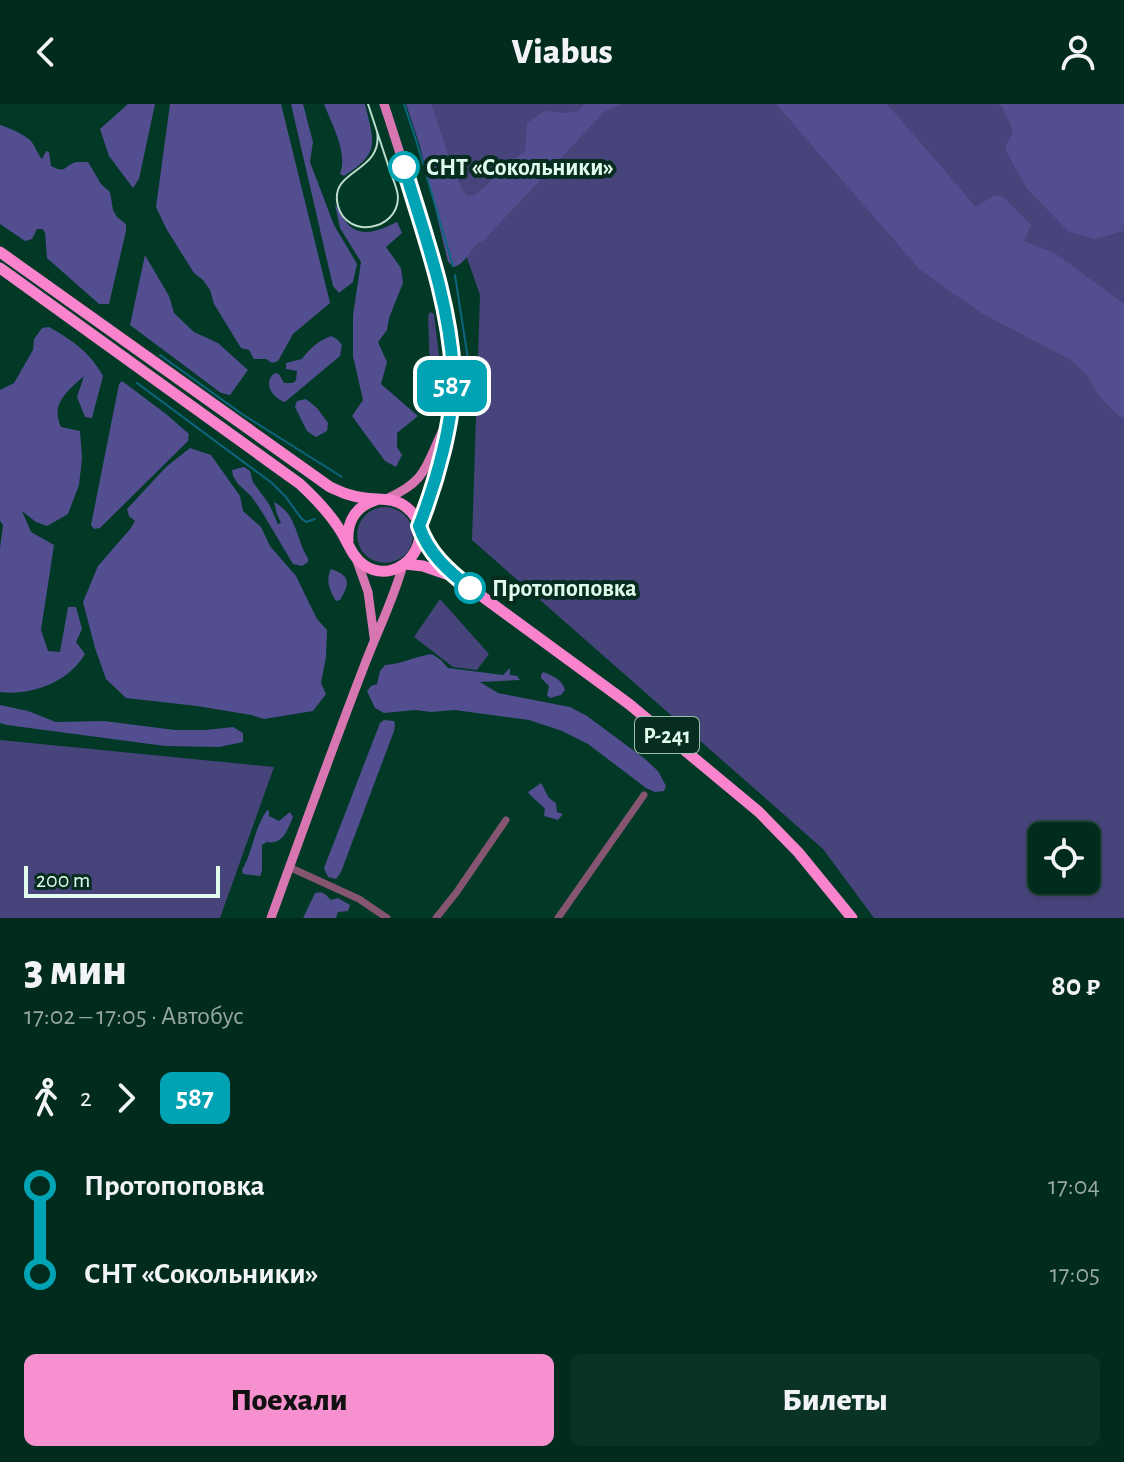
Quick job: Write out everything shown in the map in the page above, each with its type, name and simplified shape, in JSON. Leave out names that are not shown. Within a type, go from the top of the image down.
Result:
[{"type":"highway","name":"Р-241","points":[[0,252],[322,482],[346,494],[406,506],[413,513],[436,556],[457,578],[629,704],[749,803],[798,852],[852,918]]},
{"type":"highway","points":[[0,268],[292,477],[329,514],[353,554]]},
{"type":"highway","points":[[353,554],[348,531],[355,514],[361,507],[381,499]]},
{"type":"highway","points":[[404,565],[417,549],[419,528]]},
{"type":"highway","name":"Р-241","points":[[353,554],[364,566],[374,570],[385,571],[404,565],[423,566],[457,578]]},
{"type":"main road","points":[[384,104],[437,276],[453,373],[449,416],[431,496],[419,528]]},
{"type":"main road","points":[[381,499],[409,487],[422,475],[449,416]]},
{"type":"main road","points":[[353,554],[368,592],[374,637]]},
{"type":"main road","points":[[271,918],[374,637],[404,565]]},
{"type":"street","points":[[558,918],[644,795]]},
{"type":"street","points":[[436,918],[506,820]]},
{"type":"street","points":[[289,867],[359,899],[387,918]]},
{"type":"shaded area","points":[[128,104],[155,104],[139,179],[133,188],[109,156],[100,129]]},
{"type":"shaded area","points":[[170,104],[281,104],[330,303],[293,334],[278,361],[272,363],[266,359],[254,359],[249,350],[241,348],[214,304],[210,290],[194,273],[156,207]]},
{"type":"shaded area","points":[[291,104],[303,104],[313,142],[310,162],[334,225],[357,264],[353,282],[339,293],[333,286]]},
{"type":"shaded area","points":[[324,104],[365,104],[372,146],[364,160],[344,176],[340,174],[341,148]]},
{"type":"shaded area","points":[[406,104],[431,104],[456,177],[467,195],[473,196],[525,151],[527,123],[545,111],[563,113],[579,111],[584,104],[621,104],[604,112],[484,240],[454,267],[448,262],[420,146]]},
{"type":"shaded area","points":[[413,104],[1124,104],[1124,918],[874,918],[823,849],[472,540],[480,295]]},
{"type":"shaded area","points":[[776,104],[887,104],[976,207],[994,195],[1003,197],[1031,225],[1024,241],[1056,254],[1124,304],[1124,419],[1100,397],[1087,375],[1071,360],[983,314],[920,270]]},
{"type":"shaded area","points":[[999,104],[1124,104],[1124,231],[1095,239],[1069,232],[1027,189],[1005,149],[1013,131]]},
{"type":"shaded area","points":[[0,125],[28,138],[42,159],[46,151],[49,152],[51,166],[62,169],[76,162],[88,162],[101,184],[110,192],[113,210],[126,224],[126,231],[109,304],[99,304],[47,258],[45,232],[42,229],[37,229],[32,239],[25,241],[0,224]]},
{"type":"shaded area","points":[[335,204],[346,222],[356,230],[374,231],[397,222],[402,233],[386,247],[401,268],[403,283],[387,330],[378,342],[387,362],[381,384],[418,416],[397,433],[397,447],[402,455],[396,467],[385,461],[352,416],[363,400],[353,356],[353,315],[361,262],[340,228]]},
{"type":"shaded area","points":[[145,255],[169,296],[174,313],[194,332],[218,343],[248,370],[230,395],[221,393],[130,325]]},
{"type":"shaded area","points":[[430,312],[434,314],[442,380],[437,387],[433,384],[430,371]]},
{"type":"shaded area","points":[[49,327],[80,347],[103,376],[92,418],[85,417],[77,397],[84,376],[59,404],[61,427],[80,431],[82,459],[79,485],[68,514],[47,526],[22,511],[31,532],[54,545],[41,630],[48,651],[60,652],[68,607],[76,607],[82,629],[76,642],[85,654],[69,672],[48,685],[24,692],[0,692],[0,548],[3,525],[0,521],[0,390],[14,383],[33,350],[34,339],[42,328]]},
{"type":"shaded area","points":[[331,336],[342,345],[340,356],[285,402],[276,397],[269,385],[271,377],[279,374],[284,383],[293,383],[297,371],[286,369],[286,363],[302,359],[315,345]]},
{"type":"shaded area","points":[[122,381],[189,434],[188,441],[100,528],[94,529],[91,525]]},
{"type":"shaded area","points":[[306,399],[328,423],[327,431],[316,437],[307,431],[295,407],[297,401]]},
{"type":"shaded area","points":[[190,448],[211,455],[240,496],[243,511],[261,527],[270,546],[296,576],[317,619],[327,630],[321,683],[326,694],[313,711],[264,719],[197,706],[126,698],[106,679],[83,602],[98,566],[135,521],[127,509],[166,467]]},
{"type":"shaded area","points":[[244,467],[250,471],[253,482],[269,504],[278,524],[281,523],[274,502],[288,513],[308,558],[302,566],[293,564],[262,512],[233,476],[232,470]]},
{"type":"shaded area","points":[[385,507],[405,515],[413,535],[405,555],[385,563],[365,555],[357,535],[365,515]]},
{"type":"shaded area","points":[[331,569],[342,574],[347,581],[340,600],[336,601],[328,581]]},
{"type":"shaded area","points":[[440,599],[489,654],[477,670],[453,667],[414,637]]},
{"type":"shaded area","points":[[432,654],[448,668],[503,675],[510,668],[510,675],[520,680],[480,682],[498,693],[570,707],[587,716],[658,771],[666,786],[664,791],[655,792],[646,788],[588,744],[529,720],[455,710],[384,713],[375,708],[367,691],[377,684],[385,665]]},
{"type":"shaded area","points":[[543,672],[562,683],[565,690],[561,695],[550,698],[547,695],[549,686],[541,678]]},
{"type":"shaded area","points":[[0,705],[56,722],[104,721],[175,730],[233,727],[243,733],[243,742],[219,747],[165,746],[7,725],[0,723]]},
{"type":"shaded area","points":[[384,720],[394,721],[394,731],[341,872],[336,879],[328,877],[324,868],[380,723]]},
{"type":"shaded area","points":[[0,740],[274,767],[220,918],[0,918]]},
{"type":"shaded area","points":[[541,783],[549,798],[556,803],[557,812],[563,814],[558,820],[544,816],[545,809],[528,792]]},
{"type":"shaded area","points":[[267,810],[269,816],[279,821],[290,812],[293,817],[281,839],[262,845],[260,876],[243,874],[242,870]]},
{"type":"shaded area","points":[[321,892],[331,900],[338,898],[350,905],[348,911],[338,912],[336,918],[303,918],[315,893]]},
{"type":"waterway","points":[[404,104],[453,266]]},
{"type":"waterway","points":[[455,275],[469,366],[468,394]]},
{"type":"waterway","points":[[160,355],[242,414],[342,477]]},
{"type":"waterway","points":[[137,383],[272,483],[306,522],[315,519]]},
{"type":"tram line","points":[[368,104],[396,187],[398,198],[396,209],[389,218],[381,224],[361,227],[343,216],[337,194],[341,184],[372,156],[377,145],[377,131]]},
{"type":"bus line","name":"587","points":[[404,167],[437,276],[453,373],[451,405],[440,461],[419,526],[442,564],[470,588]]},
{"type":"place","name":"СНТ «Сокольники»","points":[[404,167]]},
{"type":"place","name":"Протопоповка","points":[[470,588]]}]
